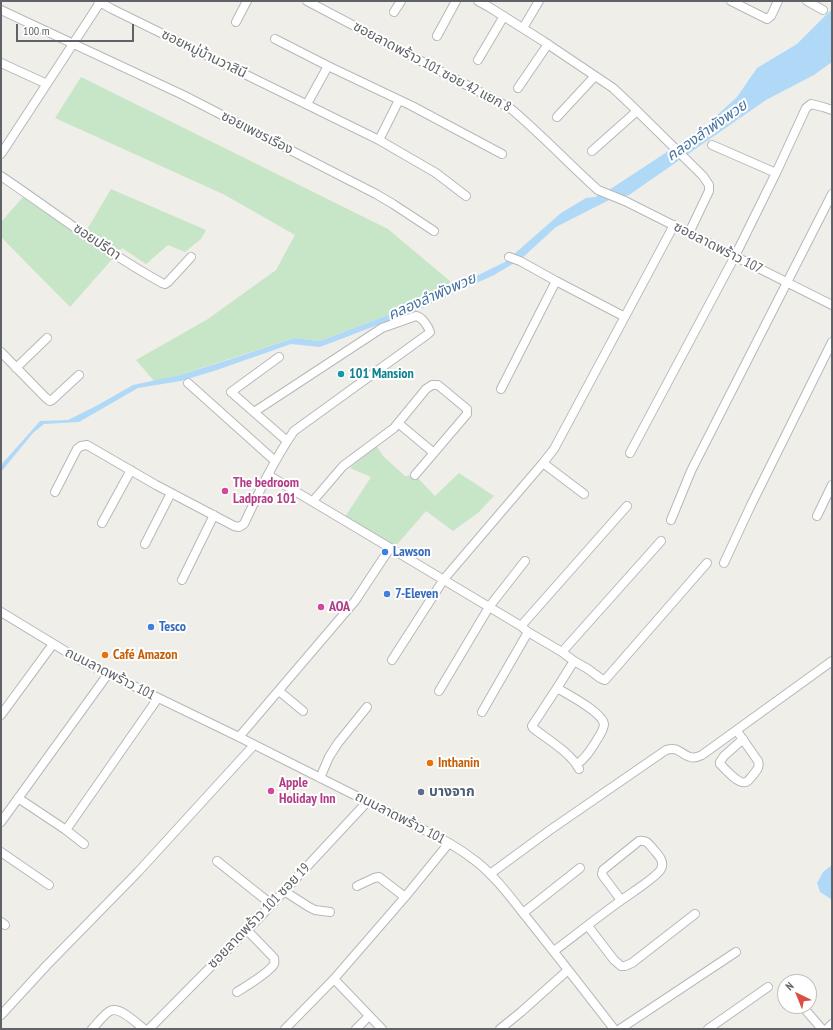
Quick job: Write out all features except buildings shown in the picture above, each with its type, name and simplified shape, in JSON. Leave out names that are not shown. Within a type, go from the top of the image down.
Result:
[{"type":"street","points":[[1,154],[74,44],[100,1]]},
{"type":"street","name":"ซอยหมู่บ้านวาสินี","points":[[100,1],[112,9],[379,140],[436,173],[466,196]]},
{"type":"street","points":[[236,22],[247,1]]},
{"type":"street","name":"ซอยลาดพร้าว 101 ซอย 42 แยก 8","points":[[307,1],[510,108],[532,126],[574,168],[602,192]]},
{"type":"street","points":[[394,12],[401,1]]},
{"type":"street","points":[[437,36],[456,1]]},
{"type":"street","points":[[479,1],[548,44],[613,88],[703,176],[709,185],[709,191],[689,233]]},
{"type":"street","points":[[523,28],[538,1]]},
{"type":"street","points":[[731,1],[767,19],[771,16],[778,1]]},
{"type":"street","points":[[807,1],[823,10]]},
{"type":"street","name":"ซอยเพชรเรือง","points":[[1,10],[184,95],[376,194],[434,231]]},
{"type":"street","points":[[478,60],[504,16]]},
{"type":"street","points":[[275,39],[419,110],[502,154]]},
{"type":"street","points":[[518,88],[548,44]]},
{"type":"street","points":[[1,63],[47,84]]},
{"type":"street","points":[[307,104],[328,66]]},
{"type":"street","points":[[556,117],[594,76]]},
{"type":"street","points":[[379,140],[399,100]]},
{"type":"street","points":[[630,453],[735,256],[806,108],[811,104],[832,110]]},
{"type":"street","points":[[592,151],[640,114]]},
{"type":"street","points":[[712,145],[776,173]]},
{"type":"street","name":"ซอยปรีดา","points":[[1,176],[147,275],[162,283],[165,284],[168,282],[190,257]]},
{"type":"street","name":"ซอยลาดพร้าว 107","points":[[602,192],[625,201],[674,225],[832,305]]},
{"type":"street","points":[[671,520],[691,471],[832,194]]},
{"type":"street","points":[[392,660],[444,579],[543,464],[554,449],[674,225]]},
{"type":"street","points":[[509,257],[520,261],[625,317]]},
{"type":"street","points":[[500,389],[556,281]]},
{"type":"street","points":[[55,492],[77,449],[81,446],[87,445],[171,493],[234,526],[239,527],[244,524],[275,461],[294,431],[430,332],[418,316],[382,328],[254,412]]},
{"type":"street","points":[[16,368],[47,338]]},
{"type":"street","points":[[724,563],[751,505],[832,342]]},
{"type":"street","points":[[1,352],[50,401],[79,375]]},
{"type":"street","points":[[279,357],[231,392],[287,441]]},
{"type":"street","points":[[188,383],[275,461]]},
{"type":"street","points":[[313,501],[343,466],[394,428],[426,389],[432,385],[438,385],[467,409],[467,414],[415,476]]},
{"type":"street","points":[[398,423],[434,453]]},
{"type":"street","points":[[543,464],[584,494]]},
{"type":"street","points":[[102,523],[131,470]]},
{"type":"street","points":[[268,475],[444,579],[605,680],[707,563]]},
{"type":"street","points":[[816,516],[832,486]]},
{"type":"street","points":[[145,544],[171,493]]},
{"type":"street","points":[[521,626],[627,506]]},
{"type":"street","points":[[182,580],[214,516]]},
{"type":"street","points":[[562,652],[662,541]]},
{"type":"street","points":[[239,737],[355,601],[390,548]]},
{"type":"street","points":[[439,691],[489,607],[525,561]]},
{"type":"street","name":"ถนนลาดพร้าว 101","points":[[1,612],[80,660],[239,737],[433,834],[465,853],[498,882],[554,951],[614,1029]]},
{"type":"street","points":[[482,712],[528,632]]},
{"type":"street","points":[[1,715],[53,644]]},
{"type":"street","points":[[557,688],[588,707],[602,719],[604,725],[588,755],[578,767],[573,759],[532,726],[574,661]]},
{"type":"street","points":[[490,874],[550,830],[666,750],[677,749],[690,757],[695,758],[702,756],[832,661]]},
{"type":"street","points":[[1,822],[108,674]]},
{"type":"street","points":[[279,691],[303,712]]},
{"type":"street","points":[[66,830],[158,698]]},
{"type":"street","points":[[320,778],[329,757],[338,742],[367,707]]},
{"type":"street","points":[[737,731],[743,739],[758,761],[759,764],[759,767],[747,782],[743,783],[730,774],[720,764],[724,756],[743,739]]},
{"type":"street","points":[[1,1015],[47,965],[138,872],[254,745]]},
{"type":"street","points":[[18,798],[84,844]]},
{"type":"street","name":"ซอยลาดพร้าว 101 ซอย 19","points":[[149,1029],[247,930],[368,802]]},
{"type":"street","points":[[554,951],[661,870],[662,864],[660,858],[644,840],[639,841],[603,870],[603,876],[621,900]]},
{"type":"street","points":[[285,1029],[334,979],[405,897],[449,843]]},
{"type":"street","points":[[1,852],[49,885]]},
{"type":"street","points":[[217,861],[271,904]]},
{"type":"street","points":[[523,913],[580,868]]},
{"type":"street","points":[[357,886],[374,878],[379,878],[405,897]]},
{"type":"street","points":[[284,890],[315,910],[330,912]]},
{"type":"street","points":[[588,926],[614,960],[621,966],[625,966],[632,963],[695,914]]},
{"type":"street","points":[[237,992],[271,968],[274,963],[274,958],[247,930]]},
{"type":"street","points":[[620,1029],[736,952]]},
{"type":"street","points":[[500,1029],[568,970]]},
{"type":"street","points":[[334,979],[382,1029]]},
{"type":"street","points":[[708,1029],[768,987]]},
{"type":"street","points":[[92,1029],[109,1011],[116,1009],[144,1029]]},
{"type":"street","points":[[809,1014],[822,1029]]},
{"type":"street","points":[[356,1029],[369,1016]]},
{"type":"street","points":[[827,1029],[832,1024]]},
{"type":"green space","points":[[81,77],[388,229],[451,282],[452,288],[425,301],[320,341],[294,338],[180,375],[154,381],[136,360],[208,319],[276,270],[295,235],[225,195],[55,118]]},
{"type":"green space","points":[[111,189],[206,230],[201,239],[185,252],[168,245],[146,264],[122,248],[70,307],[1,237],[1,222],[24,196],[82,238]]},
{"type":"green space","points":[[376,445],[383,456],[405,476],[415,475],[435,496],[459,473],[494,496],[479,512],[453,531],[426,511],[394,548],[345,517],[371,477],[350,468]]},
{"type":"water","name":"คลองลำพังพวย","points":[[832,9],[832,62],[814,75],[766,100],[629,195],[609,200],[556,227],[521,259],[494,275],[422,308],[320,347],[291,344],[181,381],[138,388],[79,422],[44,424],[33,433],[1,472],[1,465],[40,421],[68,420],[133,385],[180,375],[294,338],[320,341],[425,301],[505,262],[561,213],[586,198],[595,197],[612,188],[702,129],[737,97],[757,68],[797,44]]},
{"type":"water","points":[[832,865],[831,899],[820,892],[817,883],[823,872]]},
{"type":"place","name":"101 Mansion","points":[[341,374]]},
{"type":"place","name":"The bedroom Ladprao 101","points":[[225,491]]},
{"type":"place","name":"Lawson","points":[[385,552]]},
{"type":"place","name":"7-Eleven","points":[[387,594]]},
{"type":"place","name":"AOA","points":[[321,607]]},
{"type":"place","name":"Tesco","points":[[151,627]]},
{"type":"place","name":"Café Amazon","points":[[105,655]]},
{"type":"place","name":"Inthanin","points":[[430,763]]},
{"type":"place","name":"Apple Holiday Inn","points":[[271,791]]},
{"type":"place","name":"บางจาก","points":[[421,792]]}]
